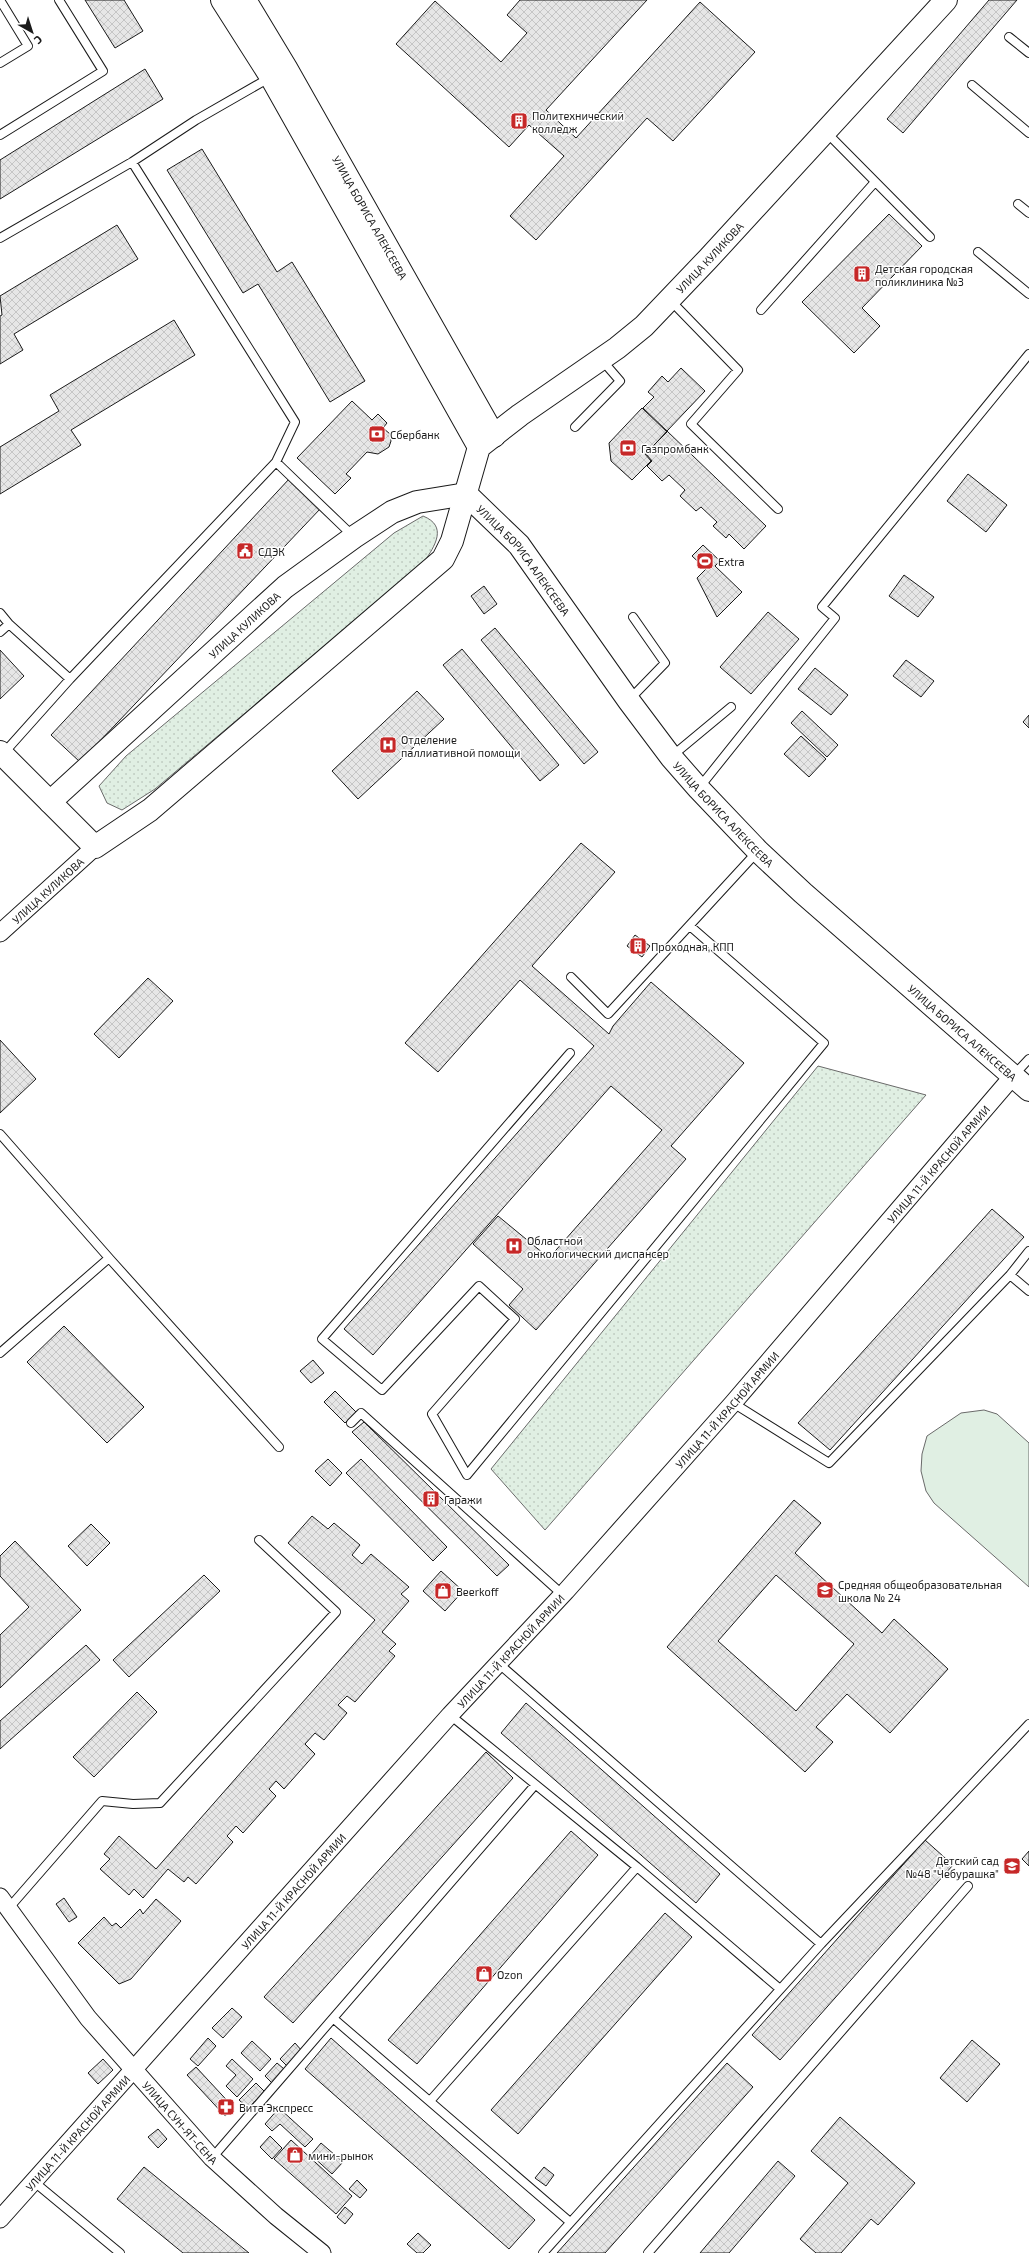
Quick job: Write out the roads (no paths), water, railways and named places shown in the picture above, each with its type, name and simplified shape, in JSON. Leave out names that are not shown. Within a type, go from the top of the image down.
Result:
[{"type":"main road","points":[[222,0],[392,274]]},
{"type":"main road","name":"УЛИЦА БОРИСА АЛЕКСЕЕВА","points":[[245,0],[286,68],[392,274],[487,441]]},
{"type":"main road","name":"УЛИЦА КУЛИКОВА","points":[[487,441],[520,415],[644,326],[946,0]]},
{"type":"main road","points":[[1,753],[95,847],[150,810],[443,559],[452,541],[466,494],[487,441]]},
{"type":"main road","name":"УЛИЦА БОРИСА АЛЕКСЕЕВА","points":[[466,494],[519,545],[629,701],[671,757],[699,789],[758,851],[815,903],[1029,1090]]},
{"type":"main road","name":"УЛИЦА КУЛИКОВА","points":[[50,802],[285,587],[354,537],[392,512],[417,502],[466,494]]},
{"type":"street","name":"УЛИЦА КУЛИКОВА","points":[[0,933],[95,847]]},
{"type":"street","name":"УЛИЦА 11-Й КРАСНОЙ АРМИИ","points":[[0,2219],[133,2068],[498,1663],[563,1594],[733,1403],[1013,1076]]},
{"type":"street","name":"УЛИЦА СУН-ЯТ-СЕНА","points":[[4,1903],[88,2018],[212,2158],[276,2216],[322,2253]]},
{"type":"lane","points":[[0,0],[28,46],[0,63]]},
{"type":"lane","points":[[0,135],[103,71],[60,0]]},
{"type":"lane","points":[[1009,37],[1029,53]]},
{"type":"lane","points":[[0,238],[132,162],[196,120],[271,77]]},
{"type":"lane","points":[[972,85],[1029,133]]},
{"type":"lane","points":[[826,131],[930,237]]},
{"type":"lane","points":[[1,753],[276,462],[295,422],[132,162]]},
{"type":"lane","points":[[761,310],[876,182]]},
{"type":"lane","points":[[1018,204],[1029,213]]},
{"type":"lane","points":[[978,252],[1029,294]]},
{"type":"lane","points":[[669,300],[738,370],[691,424],[778,509]]},
{"type":"lane","points":[[699,789],[835,618],[822,607],[1029,354]]},
{"type":"lane","points":[[575,426],[620,381],[600,359]]},
{"type":"lane","points":[[276,462],[354,537]]},
{"type":"lane","points":[[0,613],[8,624],[70,679]]},
{"type":"lane","points":[[629,701],[665,663],[633,617]]},
{"type":"lane","points":[[0,632],[8,624]]},
{"type":"lane","points":[[671,757],[731,707]]},
{"type":"lane","points":[[571,977],[608,1014],[758,851]]},
{"type":"lane","points":[[570,1053],[322,1340],[382,1390],[479,1286],[515,1319],[432,1414],[467,1475],[824,1043],[690,926]]},
{"type":"lane","points":[[1013,1076],[1029,1059]]},
{"type":"lane","points":[[0,1134],[279,1447]]},
{"type":"lane","points":[[733,1403],[829,1463],[1010,1275],[1029,1250]]},
{"type":"lane","points":[[0,1353],[109,1258]]},
{"type":"lane","points":[[1010,1275],[1029,1291]]},
{"type":"lane","points":[[351,1423],[361,1413],[563,1594]]},
{"type":"lane","points":[[4,1903],[102,1801],[133,1804],[160,1803],[336,1612],[259,1540]]},
{"type":"lane","points":[[498,1663],[821,1944]]},
{"type":"lane","points":[[450,1716],[637,1866],[780,1989]]},
{"type":"lane","points":[[544,2253],[570,2222],[821,1944],[1029,1724]]},
{"type":"lane","points":[[212,2158],[536,1785]]},
{"type":"lane","points":[[430,2101],[637,1866]]},
{"type":"lane","points":[[648,2253],[968,1886]]},
{"type":"lane","points":[[334,2019],[570,2222]]},
{"type":"lane","points":[[34,2181],[120,2253]]},
{"type":"place","name":"Политехнический колледж","points":[[519,121]]},
{"type":"place","name":"Детская городская поликлиника №3","points":[[862,274]]},
{"type":"place","name":"Сбербанк","points":[[377,434]]},
{"type":"place","name":"Газпромбанк","points":[[628,448]]},
{"type":"place","name":"СДЭК","points":[[245,551]]},
{"type":"place","name":"Extra","points":[[705,561]]},
{"type":"place","name":"Отделение паллиативной помощи","points":[[388,745]]},
{"type":"place","name":"Проходная, КПП","points":[[638,946]]},
{"type":"place","name":"Областной онкологический диспансер","points":[[514,1246]]},
{"type":"place","name":"Гаражи","points":[[431,1499]]},
{"type":"place","name":"Средняя общеобразовательная школа № 24","points":[[825,1590]]},
{"type":"place","name":"Beerkoff","points":[[443,1591]]},
{"type":"place","name":"Детский сад №48 \"Чебурашка\"","points":[[1012,1866]]},
{"type":"place","name":"Ozon","points":[[484,1974]]},
{"type":"place","name":"Вита Экспресс","points":[[226,2107]]},
{"type":"place","name":"мини-рынок","points":[[295,2155]]}]
